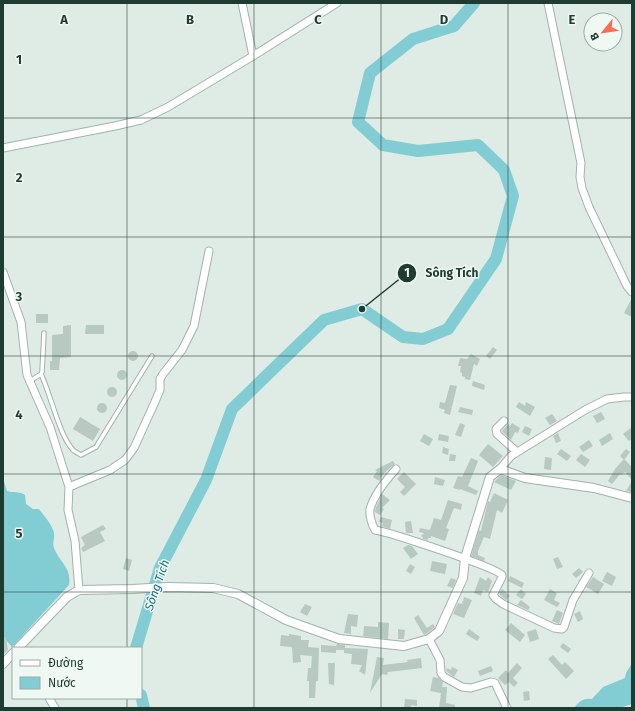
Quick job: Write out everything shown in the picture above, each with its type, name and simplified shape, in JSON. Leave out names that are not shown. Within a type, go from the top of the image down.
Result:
[{"type":"street","points":[[242,3],[253,56]]},
{"type":"street","points":[[3,148],[141,120],[168,107],[337,3]]},
{"type":"street","points":[[548,3],[581,163],[580,177],[582,188],[589,207],[627,286],[632,292]]},
{"type":"street","points":[[69,487],[110,470],[124,460],[134,448],[160,390],[160,380],[182,350],[194,326],[210,251]]},
{"type":"street","points":[[3,272],[21,322],[27,374],[50,427],[69,487],[68,510],[75,541],[79,590]]},
{"type":"street","points":[[19,647],[67,597],[79,590],[168,587],[213,588],[238,594],[286,620],[339,639],[404,646],[429,639],[439,631],[463,578],[465,558],[490,477],[517,452],[585,410],[607,399],[624,396],[632,397]]},
{"type":"street","points":[[504,421],[496,429],[497,434],[517,452]]},
{"type":"street","points":[[396,469],[383,483],[370,510],[375,530],[465,558],[496,570],[502,575],[493,595],[496,599],[554,628],[559,629],[564,627],[573,600],[589,573]]},
{"type":"street","points":[[500,469],[525,478],[594,488],[632,498]]},
{"type":"street","points":[[429,639],[440,660],[441,673],[444,678],[462,687],[471,688],[491,682],[495,683],[507,708]]},
{"type":"street","points":[[3,664],[12,654]]},
{"type":"street","points":[[50,699],[54,708]]},
{"type":"lane","points":[[30,381],[41,374],[43,368],[44,333]]},
{"type":"lane","points":[[41,374],[64,438],[73,450],[81,455],[96,447],[152,356]]},
{"type":"water","points":[[3,478],[7,491],[25,495],[26,504],[33,509],[39,509],[50,523],[54,533],[54,548],[69,574],[69,585],[12,647],[3,637]]},
{"type":"water","points":[[632,663],[632,704],[619,708],[574,708],[582,700],[592,699],[603,687],[625,678],[626,673]]},
{"type":"building","points":[[632,298],[632,317],[624,313]]},
{"type":"building","points":[[36,314],[48,314],[48,323],[36,323]]},
{"type":"building","points":[[71,325],[71,357],[60,358],[59,370],[50,370],[50,361],[52,361],[52,335],[63,334],[63,326]]},
{"type":"building","points":[[86,325],[104,325],[104,334],[85,334]]},
{"type":"building","points":[[493,347],[497,350],[490,359],[486,356]]},
{"type":"building","points":[[133,351],[138,356],[133,361],[128,356]]},
{"type":"building","points":[[471,354],[480,359],[477,366],[474,364],[470,380],[465,379],[465,377],[462,376],[462,373],[460,372],[461,366],[458,366],[460,358],[467,359]]},
{"type":"building","points":[[122,370],[127,375],[122,380],[117,375]]},
{"type":"building","points":[[473,381],[485,385],[484,390],[472,386]]},
{"type":"building","points":[[450,385],[457,386],[450,415],[444,413],[445,410],[439,408],[440,402],[445,403]]},
{"type":"building","points":[[112,387],[117,392],[112,397],[107,392]]},
{"type":"building","points":[[519,402],[525,406],[526,402],[535,407],[530,416],[516,407]]},
{"type":"building","points":[[102,403],[107,408],[102,413],[97,408]]},
{"type":"building","points":[[460,407],[473,410],[472,415],[458,412]]},
{"type":"building","points":[[601,412],[605,419],[597,423],[593,416]]},
{"type":"building","points":[[552,414],[557,421],[550,425],[545,418]]},
{"type":"building","points":[[80,417],[100,429],[93,441],[73,429]]},
{"type":"building","points":[[460,423],[465,425],[461,437],[455,435]]},
{"type":"building","points":[[512,423],[520,428],[518,433],[515,432],[511,440],[502,431],[508,424],[510,426]]},
{"type":"building","points":[[525,426],[532,429],[529,436],[522,432]]},
{"type":"building","points":[[632,427],[632,439],[629,441],[623,434]]},
{"type":"building","points":[[558,433],[561,441],[556,443],[553,436]]},
{"type":"building","points":[[610,433],[613,439],[602,446],[599,440]]},
{"type":"building","points":[[424,434],[433,439],[429,446],[420,441]]},
{"type":"building","points":[[439,434],[449,436],[448,442],[438,440]]},
{"type":"building","points":[[589,440],[593,446],[583,452],[579,447]]},
{"type":"building","points":[[488,444],[503,456],[493,467],[479,455]]},
{"type":"building","points":[[443,447],[449,449],[448,455],[442,453]]},
{"type":"building","points":[[561,449],[571,456],[567,461],[557,454]]},
{"type":"building","points":[[626,449],[630,452],[624,460],[620,456]]},
{"type":"building","points":[[450,454],[456,455],[455,461],[449,461]]},
{"type":"building","points":[[581,454],[590,460],[585,467],[576,460]]},
{"type":"building","points":[[545,457],[552,458],[551,470],[544,469]]},
{"type":"building","points":[[471,458],[478,461],[468,486],[478,491],[476,495],[453,488],[458,476],[462,477]]},
{"type":"building","points":[[624,459],[632,467],[632,480],[625,472],[621,475],[620,474],[612,484],[608,481],[615,469]]},
{"type":"building","points":[[393,461],[395,464],[384,473],[379,481],[373,477],[377,471],[375,470]]},
{"type":"building","points":[[404,472],[416,484],[404,496],[400,492],[405,487],[397,479]]},
{"type":"building","points":[[501,475],[516,481],[511,490],[494,482]]},
{"type":"building","points":[[435,477],[445,480],[443,486],[434,484]]},
{"type":"building","points":[[632,481],[632,492],[626,491]]},
{"type":"building","points":[[494,493],[508,500],[502,513],[497,510],[490,539],[484,537],[478,551],[478,555],[485,558],[484,561],[471,556],[479,530],[481,531],[488,501],[490,502]]},
{"type":"building","points":[[382,494],[390,500],[382,508],[384,509],[380,515],[375,512],[375,510]]},
{"type":"building","points":[[448,500],[462,504],[461,510],[454,508],[446,528],[449,529],[445,541],[431,536],[428,540],[423,539],[421,536],[424,533],[419,532],[420,528],[430,530],[434,518],[441,520]]},
{"type":"building","points":[[381,517],[392,520],[390,529],[382,526],[383,523],[379,522]]},
{"type":"building","points":[[411,521],[413,533],[406,533],[405,522]]},
{"type":"building","points":[[103,525],[106,529],[100,532],[105,541],[83,552],[81,548],[85,545],[81,537]]},
{"type":"building","points":[[408,545],[412,546],[418,554],[411,559],[403,548]]},
{"type":"building","points":[[558,557],[563,567],[557,569],[553,559]]},
{"type":"building","points":[[126,558],[132,560],[129,571],[123,569]]},
{"type":"building","points":[[432,561],[447,564],[445,574],[430,571]]},
{"type":"building","points":[[410,564],[415,567],[411,574],[406,571]]},
{"type":"building","points":[[579,568],[583,572],[576,578],[572,574]]},
{"type":"building","points":[[607,572],[616,577],[612,586],[602,581]]},
{"type":"building","points":[[510,576],[524,583],[522,588],[508,581]]},
{"type":"building","points":[[480,577],[486,581],[488,577],[492,581],[488,592],[483,590],[481,596],[474,593]]},
{"type":"building","points":[[593,577],[604,584],[598,594],[586,587]]},
{"type":"building","points":[[451,578],[456,580],[453,588],[447,586]]},
{"type":"building","points":[[502,589],[510,596],[506,600],[499,594]]},
{"type":"building","points":[[521,589],[526,594],[522,599],[516,595]]},
{"type":"building","points":[[550,589],[557,593],[554,600],[560,603],[557,607],[544,600]]},
{"type":"building","points":[[464,597],[472,600],[464,618],[453,614],[458,603],[462,604]]},
{"type":"building","points":[[521,600],[530,607],[528,610],[517,605]]},
{"type":"building","points":[[305,604],[312,607],[307,616],[300,612]]},
{"type":"building","points":[[557,610],[563,613],[559,624],[552,621]]},
{"type":"building","points":[[580,611],[583,619],[578,622],[574,614]]},
{"type":"building","points":[[348,614],[358,615],[357,627],[351,626],[351,634],[344,633]]},
{"type":"building","points":[[418,615],[427,628],[433,624],[435,627],[424,635],[414,618]]},
{"type":"building","points":[[378,622],[389,623],[388,639],[363,636],[364,626],[378,627]]},
{"type":"building","points":[[511,623],[525,635],[520,642],[505,630]]},
{"type":"building","points":[[398,629],[405,630],[404,639],[398,639]]},
{"type":"building","points":[[469,629],[480,637],[477,641],[466,634]]},
{"type":"building","points":[[536,629],[539,639],[530,642],[527,632]]},
{"type":"building","points":[[289,634],[301,636],[301,640],[309,640],[308,647],[319,648],[318,681],[316,681],[315,698],[309,698],[309,681],[307,681],[308,668],[311,668],[312,656],[300,655],[301,662],[293,663],[292,647],[280,646],[281,635],[289,636]]},
{"type":"building","points":[[3,637],[6,637],[8,650],[3,655]]},
{"type":"building","points":[[563,643],[571,649],[568,653],[560,647]]},
{"type":"building","points":[[337,644],[345,645],[345,648],[368,649],[365,675],[359,671],[362,665],[351,664],[352,654],[344,653],[344,650],[336,650],[336,653],[321,652],[321,645],[336,646]]},
{"type":"building","points":[[553,655],[562,665],[565,662],[574,671],[566,679],[548,659]]},
{"type":"building","points":[[377,657],[384,658],[383,665],[408,662],[407,660],[421,658],[422,668],[388,672],[387,675],[382,674],[370,693]]},
{"type":"building","points":[[328,663],[335,663],[334,685],[329,684]]},
{"type":"building","points":[[517,663],[522,668],[513,678],[518,683],[514,687],[509,682],[505,685],[498,678],[506,670],[508,673]]},
{"type":"building","points":[[491,666],[493,671],[480,676],[478,671]]},
{"type":"building","points":[[452,667],[458,670],[454,677],[446,671],[447,668],[451,670]]},
{"type":"building","points":[[433,677],[439,678],[443,682],[442,687],[447,687],[446,703],[455,705],[455,708],[439,708],[441,693],[430,691]]},
{"type":"building","points":[[529,691],[530,700],[524,701],[523,692]]},
{"type":"building","points":[[405,699],[417,700],[417,706],[411,705],[411,708],[404,708]]},
{"type":"waterway","name":"Sông Tích","points":[[136,647],[160,568],[206,480],[232,409],[324,320],[362,309],[403,337],[423,339],[448,329],[496,259],[513,196],[504,170],[478,145],[418,151],[383,145],[358,122],[370,73],[413,39],[454,26],[474,3]]},
{"type":"waterway","name":"Sông Tích","points":[[142,699],[144,708]]},
{"type":"place","name":"Sông Tích","points":[[362,309]]}]
